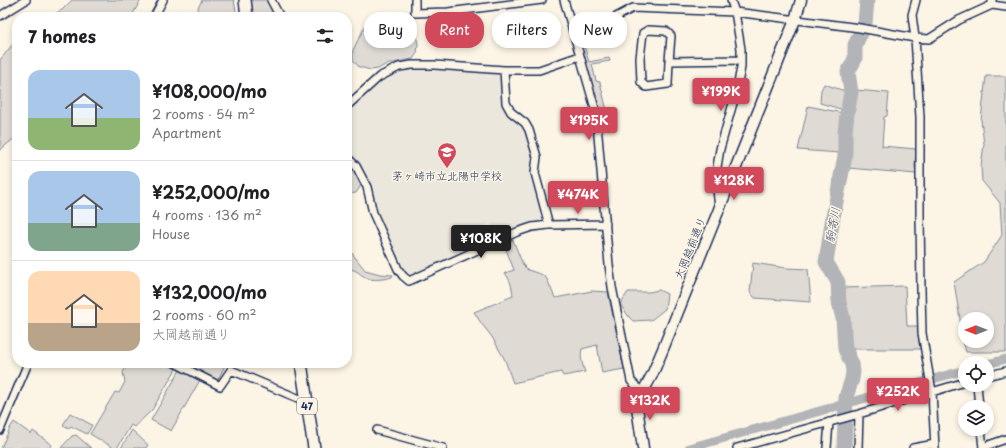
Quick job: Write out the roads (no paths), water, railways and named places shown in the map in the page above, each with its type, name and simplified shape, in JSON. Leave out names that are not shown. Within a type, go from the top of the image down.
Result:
[{"type":"main road","points":[[245,0],[246,12]]},
{"type":"main road","name":"47","points":[[302,368],[314,448]]},
{"type":"street","points":[[0,16],[26,0]]},
{"type":"street","points":[[157,12],[163,0]]},
{"type":"street","points":[[271,0],[277,12]]},
{"type":"street","points":[[415,0],[415,13],[448,12],[485,4],[542,0]]},
{"type":"street","points":[[564,0],[569,17]]},
{"type":"street","points":[[719,208],[717,167],[720,149],[737,89],[741,60],[741,49],[731,0]]},
{"type":"street","name":"大岡越前通り","points":[[643,448],[637,407],[639,399],[663,349],[795,20],[801,0]]},
{"type":"street","points":[[913,448],[935,446],[932,392],[922,333],[920,117],[912,15],[916,0]]},
{"type":"street","points":[[626,12],[633,8],[734,12],[929,39],[959,20],[992,3],[1006,7]]},
{"type":"street","points":[[648,30],[666,31],[670,36],[669,61],[668,84],[646,87],[641,82],[640,58],[643,34],[648,30]]},
{"type":"street","points":[[578,48],[596,112],[612,287],[631,381],[642,392]]},
{"type":"street","points":[[352,101],[379,77],[399,67],[412,65],[435,65],[504,70],[539,70],[580,56]]},
{"type":"street","points":[[669,61],[741,60]]},
{"type":"street","points":[[504,70],[506,103],[511,112],[524,123],[529,130],[537,157],[535,173],[549,225]]},
{"type":"street","points":[[352,162],[356,166],[367,187],[373,213],[398,269],[409,281],[517,232],[532,227],[549,225],[606,224]]},
{"type":"street","points":[[0,430],[26,368]]},
{"type":"street","points":[[185,368],[220,386],[231,370],[307,402]]},
{"type":"street","points":[[994,374],[1006,371]]},
{"type":"street","points":[[737,448],[958,384]]},
{"type":"street","points":[[855,415],[858,448]]},
{"type":"street","points":[[827,448],[832,421]]},
{"type":"street","points":[[377,430],[443,448]]},
{"type":"street","points":[[982,436],[983,448],[1006,439]]},
{"type":"waterway","name":"駒寄川","points":[[844,448],[846,397],[853,372],[852,364],[845,349],[843,318],[839,303],[838,282],[826,262],[845,156],[845,132],[851,92],[848,72],[855,59],[855,45],[865,24],[867,0]]},
{"type":"waterway","points":[[994,362],[1006,359]]},
{"type":"waterway","points":[[689,448],[958,372]]},
{"type":"place","name":"茅ヶ崎市立北陽中学校","points":[[447,169]]}]
